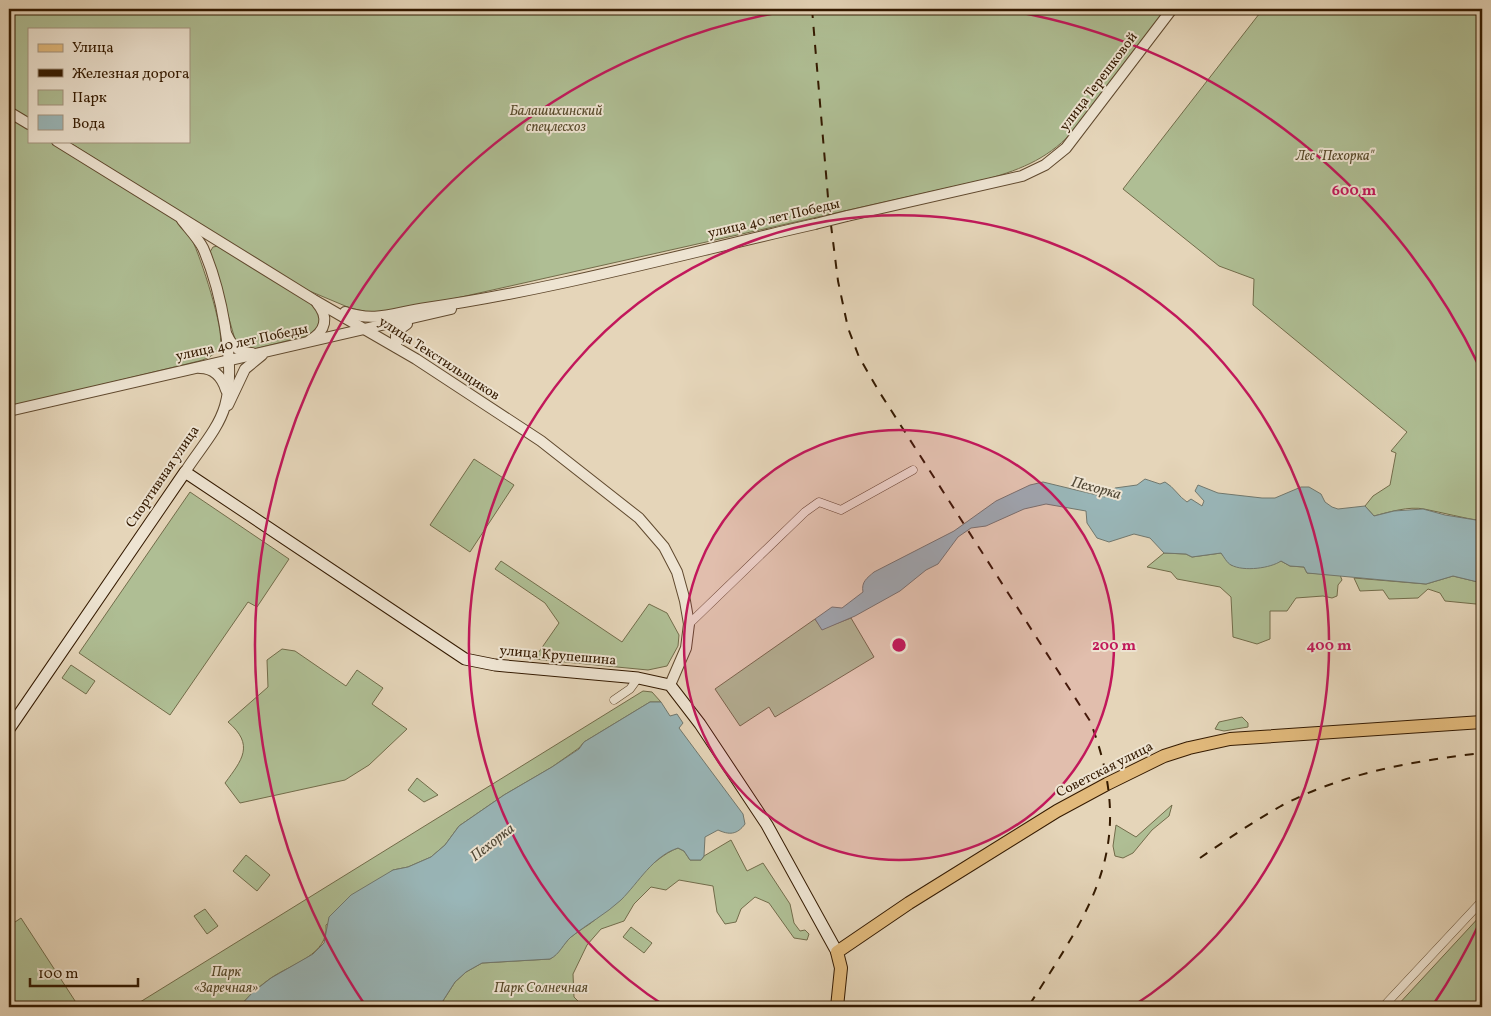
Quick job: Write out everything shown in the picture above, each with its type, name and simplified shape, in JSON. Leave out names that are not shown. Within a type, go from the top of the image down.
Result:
[{"type":"main road","name":"улица Крупешина","points":[[185,472],[465,659],[486,664],[638,678],[670,685]]},
{"type":"main road","name":"Спортивная улица","points":[[9,729],[185,472]]},
{"type":"main road","points":[[670,685],[700,724],[767,825],[837,952],[841,968],[837,1007]]},
{"type":"main road","name":"Советская улица","points":[[837,952],[909,903],[1057,811],[1143,764],[1169,754],[1230,739],[1482,722]]},
{"type":"street","name":"улица Терешковой","points":[[1066,148],[1172,9]]},
{"type":"street","points":[[9,112],[28,123]]},
{"type":"street","name":"улица Текстильщиков","points":[[59,142],[314,300],[396,347],[541,441],[639,518],[664,547],[677,572],[689,624],[686,648],[670,685]]},
{"type":"street","name":"улица 40 лет Победы","points":[[9,411],[420,318],[480,300],[1022,176],[1045,165],[1066,148]]},
{"type":"street","name":"Спортивная улица","points":[[179,215],[202,246],[218,295],[226,331],[228,360],[226,399],[221,416],[185,472]]},
{"type":"street","points":[[202,246],[209,238],[218,240]]},
{"type":"street","name":"улица 40 лет Победы","points":[[314,300],[356,316],[370,318],[480,300]]},
{"type":"street","points":[[303,344],[314,338],[325,324],[324,312],[314,300]]},
{"type":"street","points":[[396,347],[395,336],[399,328],[420,318]]},
{"type":"street","points":[[226,331],[233,345],[241,351],[249,353],[270,351]]},
{"type":"street","points":[[193,368],[217,356],[223,347],[226,331]]},
{"type":"street","points":[[221,416],[245,369],[257,358],[270,351]]},
{"type":"street","points":[[193,368],[208,368],[216,373],[224,384],[226,399]]},
{"type":"street","points":[[689,624],[804,512],[819,502],[841,510],[913,470]]},
{"type":"street","points":[[614,700],[630,689],[638,678]]},
{"type":"street","points":[[1383,1007],[1482,901]]},
{"type":"green space","name":"Балашихинский спецлесхоз","points":[[9,9],[1166,9],[1076,128],[1057,147],[1036,161],[1013,171],[987,179],[381,315],[350,308],[300,287],[69,142],[190,142],[190,28],[28,28],[28,117],[9,106]]},
{"type":"green space","name":"Лес \"Пехорка\"","points":[[1263,9],[1482,9],[1482,521],[1418,508],[1374,516],[1365,506],[1373,496],[1390,485],[1396,453],[1391,451],[1407,432],[1253,305],[1254,279],[1219,266],[1123,189]]},
{"type":"green space","points":[[9,117],[28,128],[28,142],[50,142],[175,219],[182,226],[196,248],[206,276],[221,337],[219,348],[208,357],[199,361],[9,407]]},
{"type":"green space","points":[[218,246],[316,307],[323,323],[311,335],[250,350],[236,343],[210,252],[213,247]]},
{"type":"green space","points":[[474,459],[514,485],[470,552],[430,525]]},
{"type":"green space","points":[[190,492],[289,559],[257,607],[248,602],[170,715],[79,653]]},
{"type":"green space","points":[[1164,553],[1186,554],[1192,557],[1221,553],[1231,565],[1281,561],[1290,566],[1304,567],[1307,573],[1340,575],[1342,580],[1338,585],[1337,596],[1332,598],[1323,596],[1296,598],[1287,611],[1270,611],[1270,639],[1257,644],[1233,637],[1231,597],[1220,587],[1177,579],[1171,572],[1147,567]]},
{"type":"green space","points":[[501,561],[622,642],[649,604],[667,613],[679,635],[678,646],[667,666],[648,670],[534,659],[559,623],[545,603],[495,569]]},
{"type":"green space","points":[[1453,576],[1482,583],[1482,607],[1476,604],[1445,601],[1440,593],[1428,589],[1418,598],[1389,599],[1383,590],[1360,591],[1354,578],[1426,584]]},
{"type":"green space","points":[[851,618],[874,657],[775,717],[769,707],[740,726],[715,689],[815,619],[822,629]]},
{"type":"green space","points":[[282,649],[295,651],[346,686],[357,670],[383,688],[372,704],[407,729],[369,765],[345,780],[240,803],[225,783],[241,760],[243,752],[241,738],[228,722],[268,687],[267,660]]},
{"type":"green space","points":[[71,665],[95,681],[86,694],[62,678]]},
{"type":"green space","name":"Парк «Заречная»","points":[[643,691],[652,692],[661,702],[650,702],[584,742],[579,748],[552,767],[504,795],[459,826],[445,845],[431,857],[408,867],[393,870],[326,925],[325,935],[315,951],[307,958],[266,981],[239,1007],[132,1007]]},
{"type":"green space","points":[[1242,717],[1248,723],[1248,727],[1224,731],[1215,729],[1219,722]]},
{"type":"green space","points":[[417,778],[438,795],[424,802],[408,790]]},
{"type":"green space","points":[[1172,805],[1169,816],[1152,830],[1133,853],[1123,858],[1115,856],[1113,846],[1116,825],[1136,837]]},
{"type":"green space","name":"Парк Солнечная","points":[[731,840],[747,871],[763,863],[790,904],[794,923],[800,931],[805,930],[809,934],[807,940],[794,938],[769,903],[755,897],[741,909],[736,922],[725,924],[717,912],[713,886],[679,880],[666,890],[651,887],[634,904],[624,921],[601,929],[587,945],[573,974],[574,997],[584,1007],[439,1007],[455,982],[466,972],[482,963],[550,959],[553,957],[571,937],[596,919],[646,870],[667,853],[678,848],[684,851],[690,860],[701,860],[704,856]]},
{"type":"green space","points":[[246,855],[270,875],[257,891],[233,871]]},
{"type":"green space","points":[[205,909],[218,926],[207,934],[194,916]]},
{"type":"green space","points":[[1482,914],[1482,1007],[1396,1007]]},
{"type":"green space","points":[[21,918],[79,1007],[9,1007],[9,926]]},
{"type":"green space","points":[[631,927],[652,943],[644,953],[623,937]]},
{"type":"water","points":[[1145,479],[1160,484],[1165,482],[1187,502],[1191,499],[1202,506],[1204,501],[1195,491],[1198,485],[1218,493],[1262,498],[1275,498],[1301,487],[1309,487],[1321,494],[1325,502],[1338,509],[1365,506],[1374,516],[1394,511],[1423,509],[1482,521],[1482,583],[1453,576],[1426,584],[1307,573],[1304,567],[1290,566],[1281,561],[1264,567],[1250,569],[1236,567],[1230,564],[1221,553],[1192,557],[1186,554],[1164,553],[1150,538],[1134,534],[1109,542],[1097,538],[1087,523],[1086,511],[1046,504],[1024,509],[986,526],[971,528],[958,537],[938,564],[926,570],[900,591],[855,616],[822,630],[815,619],[832,607],[842,608],[863,592],[864,583],[874,572],[954,531],[996,501],[1030,485],[1043,482],[1105,497],[1115,488],[1137,485]]},
{"type":"water","name":"Пехорка","points":[[650,702],[661,702],[670,716],[677,714],[683,723],[679,728],[743,814],[745,824],[736,832],[726,833],[718,830],[705,837],[704,856],[701,860],[690,860],[684,851],[678,848],[669,852],[647,870],[621,900],[571,937],[553,957],[550,959],[482,963],[466,972],[455,982],[439,1007],[239,1007],[253,992],[271,978],[313,954],[324,943],[329,917],[351,895],[393,870],[408,867],[431,857],[445,845],[459,826],[504,795],[579,749],[584,742]]},
{"type":"railway","points":[[812,9],[829,209],[838,281],[848,328],[859,357],[880,393],[1090,721],[1104,765],[1110,804],[1109,839],[1101,873],[1089,905],[1072,937],[1028,1007]]},
{"type":"railway","points":[[1200,858],[1281,806],[1329,785],[1379,770],[1430,760],[1482,753]]}]
